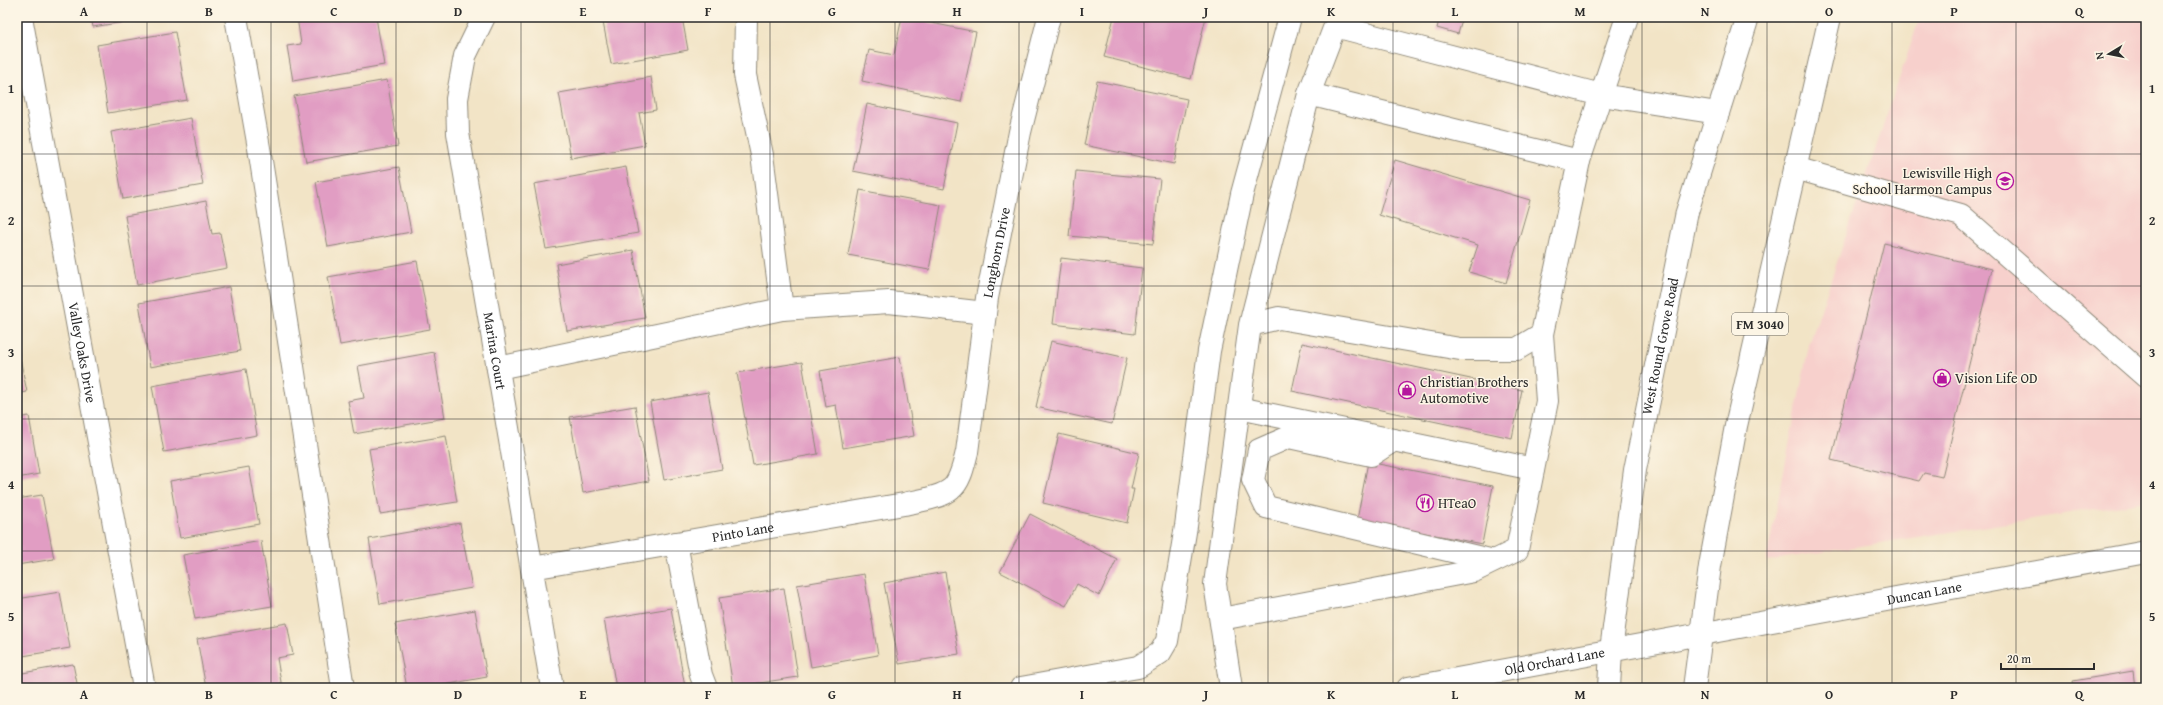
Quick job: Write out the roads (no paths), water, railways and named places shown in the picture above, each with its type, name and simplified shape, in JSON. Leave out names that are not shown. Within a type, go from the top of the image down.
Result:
[{"type":"street","name":"Valley Oaks Drive","points":[[21,17],[144,688]]},
{"type":"street","points":[[236,17],[262,164],[343,688]]},
{"type":"street","name":"Marina Court","points":[[484,17],[466,56],[457,99],[458,133],[552,688]]},
{"type":"street","points":[[746,17],[745,75],[762,154],[782,310]]},
{"type":"street","name":"Longhorn Drive","points":[[951,489],[961,472],[967,452],[985,313],[1020,132],[1049,17]]},
{"type":"street","points":[[1021,688],[1138,666],[1160,653],[1167,641],[1186,526],[1209,351],[1242,194],[1290,17]]},
{"type":"street","points":[[1220,619],[1474,571],[1517,550],[1547,402],[1542,334],[1579,161],[1627,17]]},
{"type":"street","name":"West Round Grove Road","points":[[1609,686],[1611,650],[1635,470],[1687,212],[1748,17]]},
{"type":"street","name":"FM 3040","points":[[1694,688],[1710,566],[1736,426],[1830,17]]},
{"type":"street","points":[[1231,688],[1215,584],[1250,325],[1309,94],[1335,26],[1601,95],[1718,113]]},
{"type":"street","points":[[1309,94],[1579,161]]},
{"type":"street","points":[[1795,168],[1961,215],[2146,377]]},
{"type":"street","points":[[498,368],[782,310],[889,302],[985,313]]},
{"type":"street","points":[[1250,325],[1279,318],[1460,349],[1518,349],[1542,334]]},
{"type":"street","points":[[1239,408],[1533,469]]},
{"type":"street","points":[[1394,440],[1371,455],[1289,437],[1259,450],[1253,480],[1266,507],[1494,561]]},
{"type":"street","name":"Pinto Lane","points":[[532,568],[928,499],[951,489]]},
{"type":"street","points":[[676,543],[701,675],[706,688]]},
{"type":"street","name":"Duncan Lane","points":[[1702,633],[2146,552]]},
{"type":"street","name":"Old Orchard Lane","points":[[1408,688],[1702,633]]},
{"type":"place","name":"Lewisville High School Harmon Campus","points":[[2005,181]]},
{"type":"place","name":"Vision Life OD","points":[[1942,378]]},
{"type":"place","name":"Christian Brothers Automotive","points":[[1407,390]]},
{"type":"place","name":"HTeaO","points":[[1425,503]]}]
